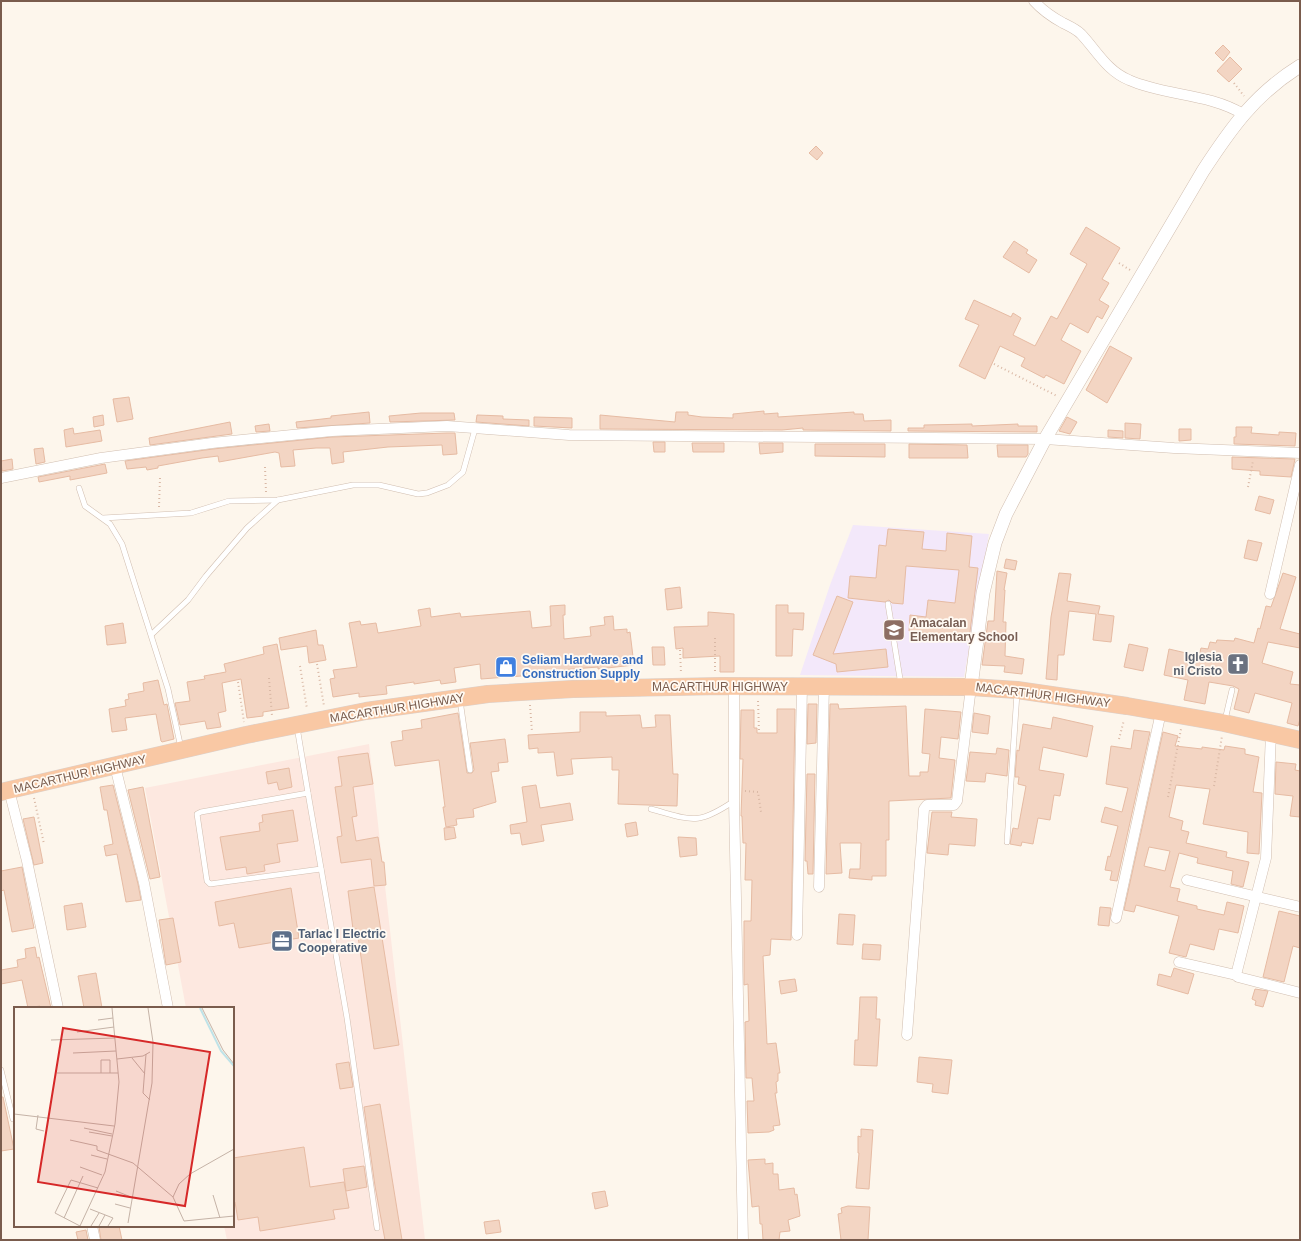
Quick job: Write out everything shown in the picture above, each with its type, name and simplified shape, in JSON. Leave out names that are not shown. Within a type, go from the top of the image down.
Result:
[{"type":"highway","name":"MACARTHUR HIGHWAY","points":[[5,791],[303,723],[374,710],[459,698],[528,691],[682,686],[971,687],[1017,690],[1127,706],[1224,723],[1300,740]]},
{"type":"street","points":[[1034,1],[1052,16],[1081,34],[1104,63],[1115,73],[1128,80],[1145,86],[1247,109]]},
{"type":"street","points":[[907,1035],[924,809],[928,805],[956,804],[982,593],[995,543],[1006,514],[1045,439],[1203,171],[1247,109],[1271,86],[1300,66]]},
{"type":"street","points":[[1,478],[101,458],[212,443],[332,431],[447,426],[569,435],[1045,439],[1174,448],[1300,452]]},
{"type":"street","points":[[1270,594],[1300,465]]},
{"type":"street","points":[[734,686],[734,801],[743,1240]]},
{"type":"street","points":[[796,935],[802,686]]},
{"type":"street","points":[[819,887],[824,686]]},
{"type":"street","points":[[1116,918],[1161,712]]},
{"type":"street","points":[[1236,974],[1266,858],[1272,733]]},
{"type":"street","points":[[115,766],[144,883],[168,1007]]},
{"type":"street","points":[[5,791],[27,861],[58,1007]]},
{"type":"street","points":[[1187,880],[1300,907]]},
{"type":"street","points":[[1179,962],[1236,974],[1238,977],[1300,993]]},
{"type":"street","points":[[92,1227],[95,1240]]},
{"type":"lane","points":[[103,518],[191,513],[238,500],[278,500],[353,485],[379,486],[418,494],[439,489],[456,480],[463,472],[475,429]]},
{"type":"lane","points":[[79,488],[84,506],[110,524],[122,544],[133,582],[152,634],[168,689],[182,751]]},
{"type":"lane","points":[[152,634],[188,600],[206,576],[247,528],[278,500]]},
{"type":"lane","points":[[888,604],[901,686]]},
{"type":"lane","points":[[1007,842],[1017,690]]},
{"type":"lane","points":[[1224,723],[1232,690]]},
{"type":"lane","points":[[459,698],[470,770]]},
{"type":"lane","points":[[303,723],[308,793],[347,1018],[378,1228]]},
{"type":"lane","points":[[308,793],[201,812],[197,814],[207,881],[210,884],[321,869]]},
{"type":"lane","points":[[651,809],[679,817],[703,818],[712,816],[734,801]]},
{"type":"lane","points":[[1,1070],[13,1119]]},
{"type":"path","points":[[1234,83],[1247,109]]},
{"type":"path","points":[[994,364],[1067,401]]},
{"type":"path","points":[[1248,487],[1255,450]]},
{"type":"path","points":[[266,467],[267,501]]},
{"type":"path","points":[[159,515],[160,478]]},
{"type":"path","points":[[715,638],[716,686]]},
{"type":"path","points":[[680,650],[682,686]]},
{"type":"path","points":[[316,664],[326,719]]},
{"type":"path","points":[[300,666],[303,723]]},
{"type":"path","points":[[268,678],[273,729]]},
{"type":"path","points":[[238,682],[246,735]]},
{"type":"path","points":[[758,686],[759,732]]},
{"type":"path","points":[[528,691],[532,732]]},
{"type":"path","points":[[1119,738],[1127,706]]},
{"type":"path","points":[[1168,797],[1184,716]]},
{"type":"path","points":[[1214,786],[1224,723]]},
{"type":"path","points":[[31,784],[44,844]]},
{"type":"path","points":[[734,791],[758,792],[761,812]]},
{"type":"shaded area","name":"Amacalan Elementary School","points":[[853,525],[989,534],[964,677],[800,675],[830,585]]},
{"type":"shaded area","name":"Tarlac I Electric Cooperative","points":[[369,744],[425,1240],[227,1240],[224,1227],[234,1227],[234,1007],[186,1007],[145,788]]},
{"type":"building","points":[[1223,45],[1230,52],[1223,61],[1215,53]]},
{"type":"building","points":[[1230,57],[1242,69],[1229,82],[1217,71]]},
{"type":"building","points":[[816,146],[823,153],[817,160],[809,153]]},
{"type":"building","points":[[1086,227],[1120,248],[1102,279],[1109,283],[1099,300],[1109,306],[1102,319],[1097,316],[1088,333],[1070,323],[1061,340],[1081,351],[1064,384],[1046,375],[1044,378],[1021,366],[1025,358],[1000,346],[985,379],[959,366],[979,325],[965,319],[974,300],[1011,317],[1013,313],[1021,318],[1013,335],[1035,346],[1051,316],[1057,319],[1087,264],[1070,254]]},
{"type":"building","points":[[1014,241],[1028,250],[1026,253],[1037,260],[1029,273],[1003,257]]},
{"type":"building","points":[[1110,346],[1132,358],[1107,403],[1086,390]]},
{"type":"building","points":[[129,397],[133,419],[117,422],[113,399]]},
{"type":"building","points":[[764,411],[764,414],[778,413],[778,417],[854,412],[854,414],[863,414],[864,421],[891,420],[891,431],[803,430],[803,428],[782,430],[600,429],[600,415],[675,422],[676,412],[688,412],[688,415],[702,417],[733,418],[733,414]]},
{"type":"building","points":[[369,412],[370,423],[297,428],[296,422]]},
{"type":"building","points":[[421,413],[454,413],[455,420],[390,422],[389,416]]},
{"type":"building","points":[[103,415],[104,425],[94,427],[93,417]]},
{"type":"building","points":[[477,415],[503,416],[503,419],[529,420],[529,426],[476,422]]},
{"type":"building","points":[[534,417],[572,418],[572,428],[534,426]]},
{"type":"building","points":[[1067,417],[1077,422],[1070,434],[1059,431]]},
{"type":"building","points":[[230,422],[232,434],[150,445],[149,438]]},
{"type":"building","points":[[1125,423],[1141,424],[1140,439],[1125,438]]},
{"type":"building","points":[[269,424],[270,431],[256,432],[255,426]]},
{"type":"building","points":[[972,424],[972,426],[1018,424],[1018,426],[1037,426],[1037,432],[908,431],[908,428],[924,428],[924,425]]},
{"type":"building","points":[[1236,427],[1252,427],[1251,433],[1279,435],[1279,432],[1296,433],[1295,446],[1234,444]]},
{"type":"building","points":[[73,428],[74,434],[100,430],[102,441],[66,447],[64,430]]},
{"type":"building","points":[[1179,429],[1191,429],[1191,440],[1179,441]]},
{"type":"building","points":[[1108,430],[1123,431],[1123,438],[1108,437]]},
{"type":"building","points":[[455,433],[457,454],[443,455],[442,445],[388,447],[343,452],[344,462],[332,464],[330,448],[316,448],[293,450],[295,466],[281,467],[279,453],[275,452],[219,462],[218,456],[202,458],[158,466],[158,468],[147,470],[146,467],[127,469],[125,461],[213,449],[332,437]]},
{"type":"building","points":[[653,442],[665,442],[665,452],[654,452]]},
{"type":"building","points":[[692,443],[724,443],[724,452],[693,452]]},
{"type":"building","points":[[759,443],[783,443],[783,452],[760,454]]},
{"type":"building","points":[[815,444],[885,444],[885,457],[815,456]]},
{"type":"building","points":[[909,444],[967,445],[968,458],[909,458]]},
{"type":"building","points":[[997,445],[1028,445],[1028,454],[1026,457],[998,457]]},
{"type":"building","points":[[43,448],[45,462],[36,464],[34,449]]},
{"type":"building","points":[[1232,457],[1295,459],[1291,477],[1260,475],[1260,471],[1232,469]]},
{"type":"building","points":[[12,459],[13,469],[2,471],[1,461]]},
{"type":"building","points":[[105,464],[107,473],[70,480],[70,476],[39,482],[38,477]]},
{"type":"building","points":[[1259,496],[1274,500],[1270,514],[1255,510]]},
{"type":"building","points":[[888,529],[924,532],[922,549],[946,551],[947,533],[972,536],[969,567],[978,568],[969,640],[948,638],[948,635],[909,631],[910,615],[926,617],[928,600],[955,603],[959,570],[906,566],[903,604],[892,603],[889,600],[885,602],[848,598],[850,576],[876,578],[879,545],[886,546]]},
{"type":"building","points":[[1248,540],[1262,543],[1257,561],[1244,558]]},
{"type":"building","points":[[1006,559],[1017,561],[1015,570],[1004,568]]},
{"type":"building","points":[[997,571],[1007,573],[1004,590],[1003,622],[1006,622],[1005,656],[1024,659],[1022,674],[1004,672],[1005,666],[982,665],[988,621],[994,621]]},
{"type":"building","points":[[1059,573],[1071,574],[1067,601],[1100,606],[1098,614],[1114,616],[1111,642],[1093,640],[1096,614],[1069,611],[1064,655],[1058,655],[1057,680],[1046,679],[1051,617]]},
{"type":"building","points":[[1283,573],[1296,577],[1280,629],[1300,634],[1300,648],[1268,642],[1262,663],[1293,672],[1290,684],[1300,685],[1300,719],[1298,726],[1287,723],[1292,703],[1255,693],[1249,713],[1234,709],[1239,689],[1233,686],[1209,682],[1205,704],[1184,700],[1188,680],[1164,675],[1169,649],[1199,656],[1201,648],[1208,649],[1210,642],[1216,643],[1217,640],[1234,641],[1235,638],[1254,643],[1258,628],[1260,629],[1266,606],[1271,607]]},
{"type":"building","points":[[680,587],[682,608],[667,610],[665,589]]},
{"type":"building","points":[[837,596],[853,602],[833,654],[886,649],[888,667],[837,672],[836,664],[813,655]]},
{"type":"building","points":[[565,605],[565,615],[563,615],[564,639],[591,636],[590,627],[605,625],[604,617],[613,616],[614,630],[627,629],[627,633],[630,632],[634,665],[598,669],[598,667],[548,671],[548,674],[481,679],[480,664],[454,668],[456,682],[441,684],[440,680],[414,684],[414,682],[386,686],[387,694],[359,697],[359,693],[333,697],[330,679],[335,678],[333,670],[357,667],[349,623],[360,621],[361,625],[376,623],[378,633],[421,626],[418,610],[430,608],[431,617],[460,613],[461,617],[530,611],[532,628],[551,626],[550,606]]},
{"type":"building","points":[[776,605],[788,605],[788,613],[804,613],[803,630],[793,629],[792,656],[776,656]]},
{"type":"building","points":[[708,612],[734,614],[734,672],[720,672],[720,656],[683,658],[683,648],[676,649],[674,627],[708,626]]},
{"type":"building","points":[[123,623],[126,643],[107,645],[105,626]]},
{"type":"building","points":[[316,630],[318,645],[323,645],[326,660],[309,663],[307,646],[281,650],[279,638]]},
{"type":"building","points":[[277,644],[289,708],[263,712],[263,716],[247,718],[241,679],[222,683],[226,711],[218,713],[221,727],[207,729],[205,721],[180,725],[175,703],[190,701],[187,682],[205,679],[204,676],[226,672],[224,664],[264,654],[263,647]]},
{"type":"building","points":[[1129,644],[1148,648],[1143,671],[1124,667]]},
{"type":"building","points":[[652,647],[664,647],[665,665],[653,665]]},
{"type":"building","points":[[158,680],[164,705],[167,704],[174,739],[161,741],[156,714],[125,718],[127,730],[112,732],[109,709],[126,706],[125,700],[129,699],[128,694],[144,691],[143,683]]},
{"type":"building","points":[[808,704],[817,704],[816,743],[807,744]]},
{"type":"building","points":[[830,704],[838,704],[839,709],[906,706],[909,776],[920,776],[920,772],[928,772],[930,754],[922,753],[925,709],[961,712],[958,739],[941,737],[939,758],[955,760],[951,798],[889,801],[889,840],[886,840],[886,876],[872,876],[872,880],[849,878],[850,869],[860,869],[861,843],[840,843],[842,873],[826,874]]},
{"type":"building","points":[[777,709],[795,709],[791,940],[771,939],[770,955],[763,956],[767,1044],[776,1043],[780,1073],[778,1073],[778,1081],[776,1082],[777,1093],[775,1093],[780,1125],[773,1126],[774,1130],[769,1132],[748,1133],[747,1101],[754,1101],[752,1078],[746,1078],[745,1022],[749,1021],[748,984],[744,985],[744,921],[751,921],[752,880],[745,880],[746,843],[743,843],[741,816],[743,759],[740,759],[741,710],[754,710],[754,728],[757,728],[757,733],[777,733]]},
{"type":"building","points":[[580,712],[606,712],[606,716],[640,715],[642,728],[656,727],[655,715],[670,715],[673,774],[678,774],[677,806],[618,804],[619,770],[612,770],[612,757],[571,759],[573,774],[557,776],[554,752],[538,753],[538,748],[529,749],[528,735],[580,732]]},
{"type":"building","points":[[458,713],[467,773],[472,773],[474,770],[470,743],[505,739],[508,762],[498,763],[499,771],[491,772],[496,802],[473,809],[474,817],[456,819],[457,825],[446,827],[439,760],[395,766],[391,742],[403,740],[402,731],[422,728],[421,720]]},
{"type":"building","points":[[974,713],[990,716],[988,734],[972,732]]},
{"type":"building","points":[[1053,717],[1093,726],[1087,757],[1043,747],[1039,770],[1064,774],[1060,796],[1054,795],[1050,820],[1038,818],[1033,844],[1022,842],[1021,846],[1010,844],[1013,828],[1018,829],[1026,786],[1018,784],[1019,777],[1015,777],[1017,750],[1019,751],[1023,724],[1051,729]]},
{"type":"building","points":[[1134,730],[1150,732],[1117,881],[1110,880],[1112,871],[1105,870],[1118,826],[1101,822],[1105,807],[1122,812],[1128,788],[1106,784],[1111,746],[1131,749]]},
{"type":"building","points":[[1163,732],[1178,736],[1175,746],[1202,749],[1202,747],[1224,750],[1225,746],[1245,749],[1245,754],[1259,757],[1253,792],[1262,793],[1259,854],[1247,853],[1248,832],[1203,824],[1210,789],[1176,785],[1169,817],[1183,821],[1181,830],[1189,832],[1186,843],[1227,852],[1226,857],[1249,862],[1243,887],[1231,884],[1233,871],[1197,863],[1198,858],[1179,853],[1170,887],[1180,889],[1177,901],[1197,906],[1197,909],[1224,915],[1227,902],[1244,906],[1238,933],[1219,929],[1214,950],[1190,944],[1186,957],[1169,953],[1179,916],[1136,905],[1134,912],[1124,910]],"holes":[[[1149,847],[1170,851],[1165,871],[1144,866]]]},
{"type":"building","points":[[997,748],[1009,750],[1007,776],[986,773],[985,782],[966,781],[970,752],[996,754]]},
{"type":"building","points":[[368,753],[373,784],[353,787],[357,816],[352,817],[356,841],[378,837],[382,862],[384,862],[386,885],[374,886],[371,859],[341,863],[337,837],[342,836],[335,787],[342,786],[338,757]]},
{"type":"building","points":[[1276,762],[1296,764],[1295,770],[1300,771],[1300,817],[1290,816],[1293,796],[1275,794]]},
{"type":"building","points":[[289,768],[292,787],[279,790],[277,782],[268,784],[266,772]]},
{"type":"building","points":[[807,774],[815,774],[813,874],[808,874],[807,861],[805,861]]},
{"type":"building","points":[[113,785],[141,900],[126,902],[117,854],[106,856],[104,846],[113,844],[107,810],[104,810],[100,787]]},
{"type":"building","points":[[536,785],[540,808],[570,803],[573,820],[541,825],[544,841],[522,845],[520,833],[511,834],[510,825],[527,822],[522,787]]},
{"type":"building","points":[[143,787],[160,877],[150,879],[128,790]]},
{"type":"building","points":[[293,810],[298,841],[277,844],[280,862],[264,865],[265,871],[247,874],[246,867],[226,870],[220,837],[260,831],[259,823],[263,822],[262,815]]},
{"type":"building","points":[[932,812],[952,812],[951,817],[977,819],[975,846],[949,844],[948,855],[927,853]]},
{"type":"building","points":[[34,817],[43,863],[34,865],[23,819]]},
{"type":"building","points":[[636,822],[638,835],[627,837],[625,824]]},
{"type":"building","points":[[454,827],[456,838],[445,840],[444,828]]},
{"type":"building","points":[[678,837],[696,838],[697,855],[680,857]]},
{"type":"building","points":[[22,867],[34,928],[12,932],[4,890],[1,891],[1,871]]},
{"type":"building","points":[[374,887],[399,1045],[374,1049],[357,929],[353,929],[348,891]]},
{"type":"building","points":[[291,888],[299,938],[239,948],[234,923],[219,926],[215,902]]},
{"type":"building","points":[[82,903],[86,927],[67,930],[64,906]]},
{"type":"building","points":[[1100,907],[1111,908],[1109,926],[1098,925]]},
{"type":"building","points":[[1279,911],[1300,916],[1300,948],[1293,946],[1284,982],[1263,977]]},
{"type":"building","points":[[839,914],[855,915],[853,945],[837,944]]},
{"type":"building","points":[[173,918],[181,962],[166,965],[159,920]]},
{"type":"building","points":[[863,944],[881,945],[880,960],[862,959]]},
{"type":"building","points":[[35,947],[37,958],[39,957],[51,1007],[28,1007],[22,980],[1,984],[1,970],[18,967],[17,960],[26,958],[25,949]]},
{"type":"building","points":[[1174,968],[1194,974],[1188,994],[1157,985],[1159,974],[1171,977]]},
{"type":"building","points":[[96,973],[102,1007],[84,1007],[78,976]]},
{"type":"building","points":[[795,979],[797,991],[781,994],[779,981]]},
{"type":"building","points":[[1255,989],[1268,991],[1263,1007],[1255,1005],[1256,1001],[1252,999]]},
{"type":"building","points":[[860,997],[877,997],[876,1019],[880,1019],[877,1066],[854,1065],[855,1040],[858,1040]]},
{"type":"building","points":[[919,1057],[952,1060],[948,1094],[932,1092],[933,1084],[917,1082]]},
{"type":"building","points":[[349,1062],[353,1087],[340,1089],[336,1064]]},
{"type":"building","points":[[1,1097],[3,1097],[14,1149],[1,1151]]},
{"type":"building","points":[[380,1104],[402,1240],[385,1240],[375,1186],[364,1107]]},
{"type":"building","points":[[861,1129],[873,1130],[869,1189],[856,1188],[859,1153],[858,1136],[861,1137]]},
{"type":"building","points":[[304,1147],[310,1187],[344,1182],[349,1208],[333,1210],[335,1219],[260,1231],[258,1217],[238,1220],[234,1202],[234,1158]]},
{"type":"building","points":[[765,1159],[765,1164],[773,1163],[773,1174],[778,1174],[779,1190],[794,1188],[795,1195],[797,1194],[800,1216],[788,1220],[790,1231],[780,1232],[779,1240],[763,1240],[759,1206],[752,1207],[748,1160]]},
{"type":"building","points":[[364,1166],[367,1187],[346,1191],[343,1169]]},
{"type":"building","points":[[605,1191],[608,1206],[595,1209],[592,1193]]},
{"type":"building","points":[[848,1206],[870,1207],[868,1240],[841,1240],[838,1214],[842,1213],[841,1208]]},
{"type":"building","points":[[499,1220],[501,1232],[486,1234],[484,1222]]},
{"type":"building","points":[[99,1227],[119,1227],[122,1240],[101,1240]]},
{"type":"building","points":[[86,1230],[88,1240],[78,1240],[76,1232]]},
{"type":"place","name":"Amacalan Elementary School","points":[[894,630]]},
{"type":"place","name":"Iglesia ni Cristo","points":[[1238,664]]},
{"type":"place","name":"Seliam Hardware and Construction Supply","points":[[506,667]]},
{"type":"place","name":"Tarlac I Electric Cooperative","points":[[282,941]]}]
